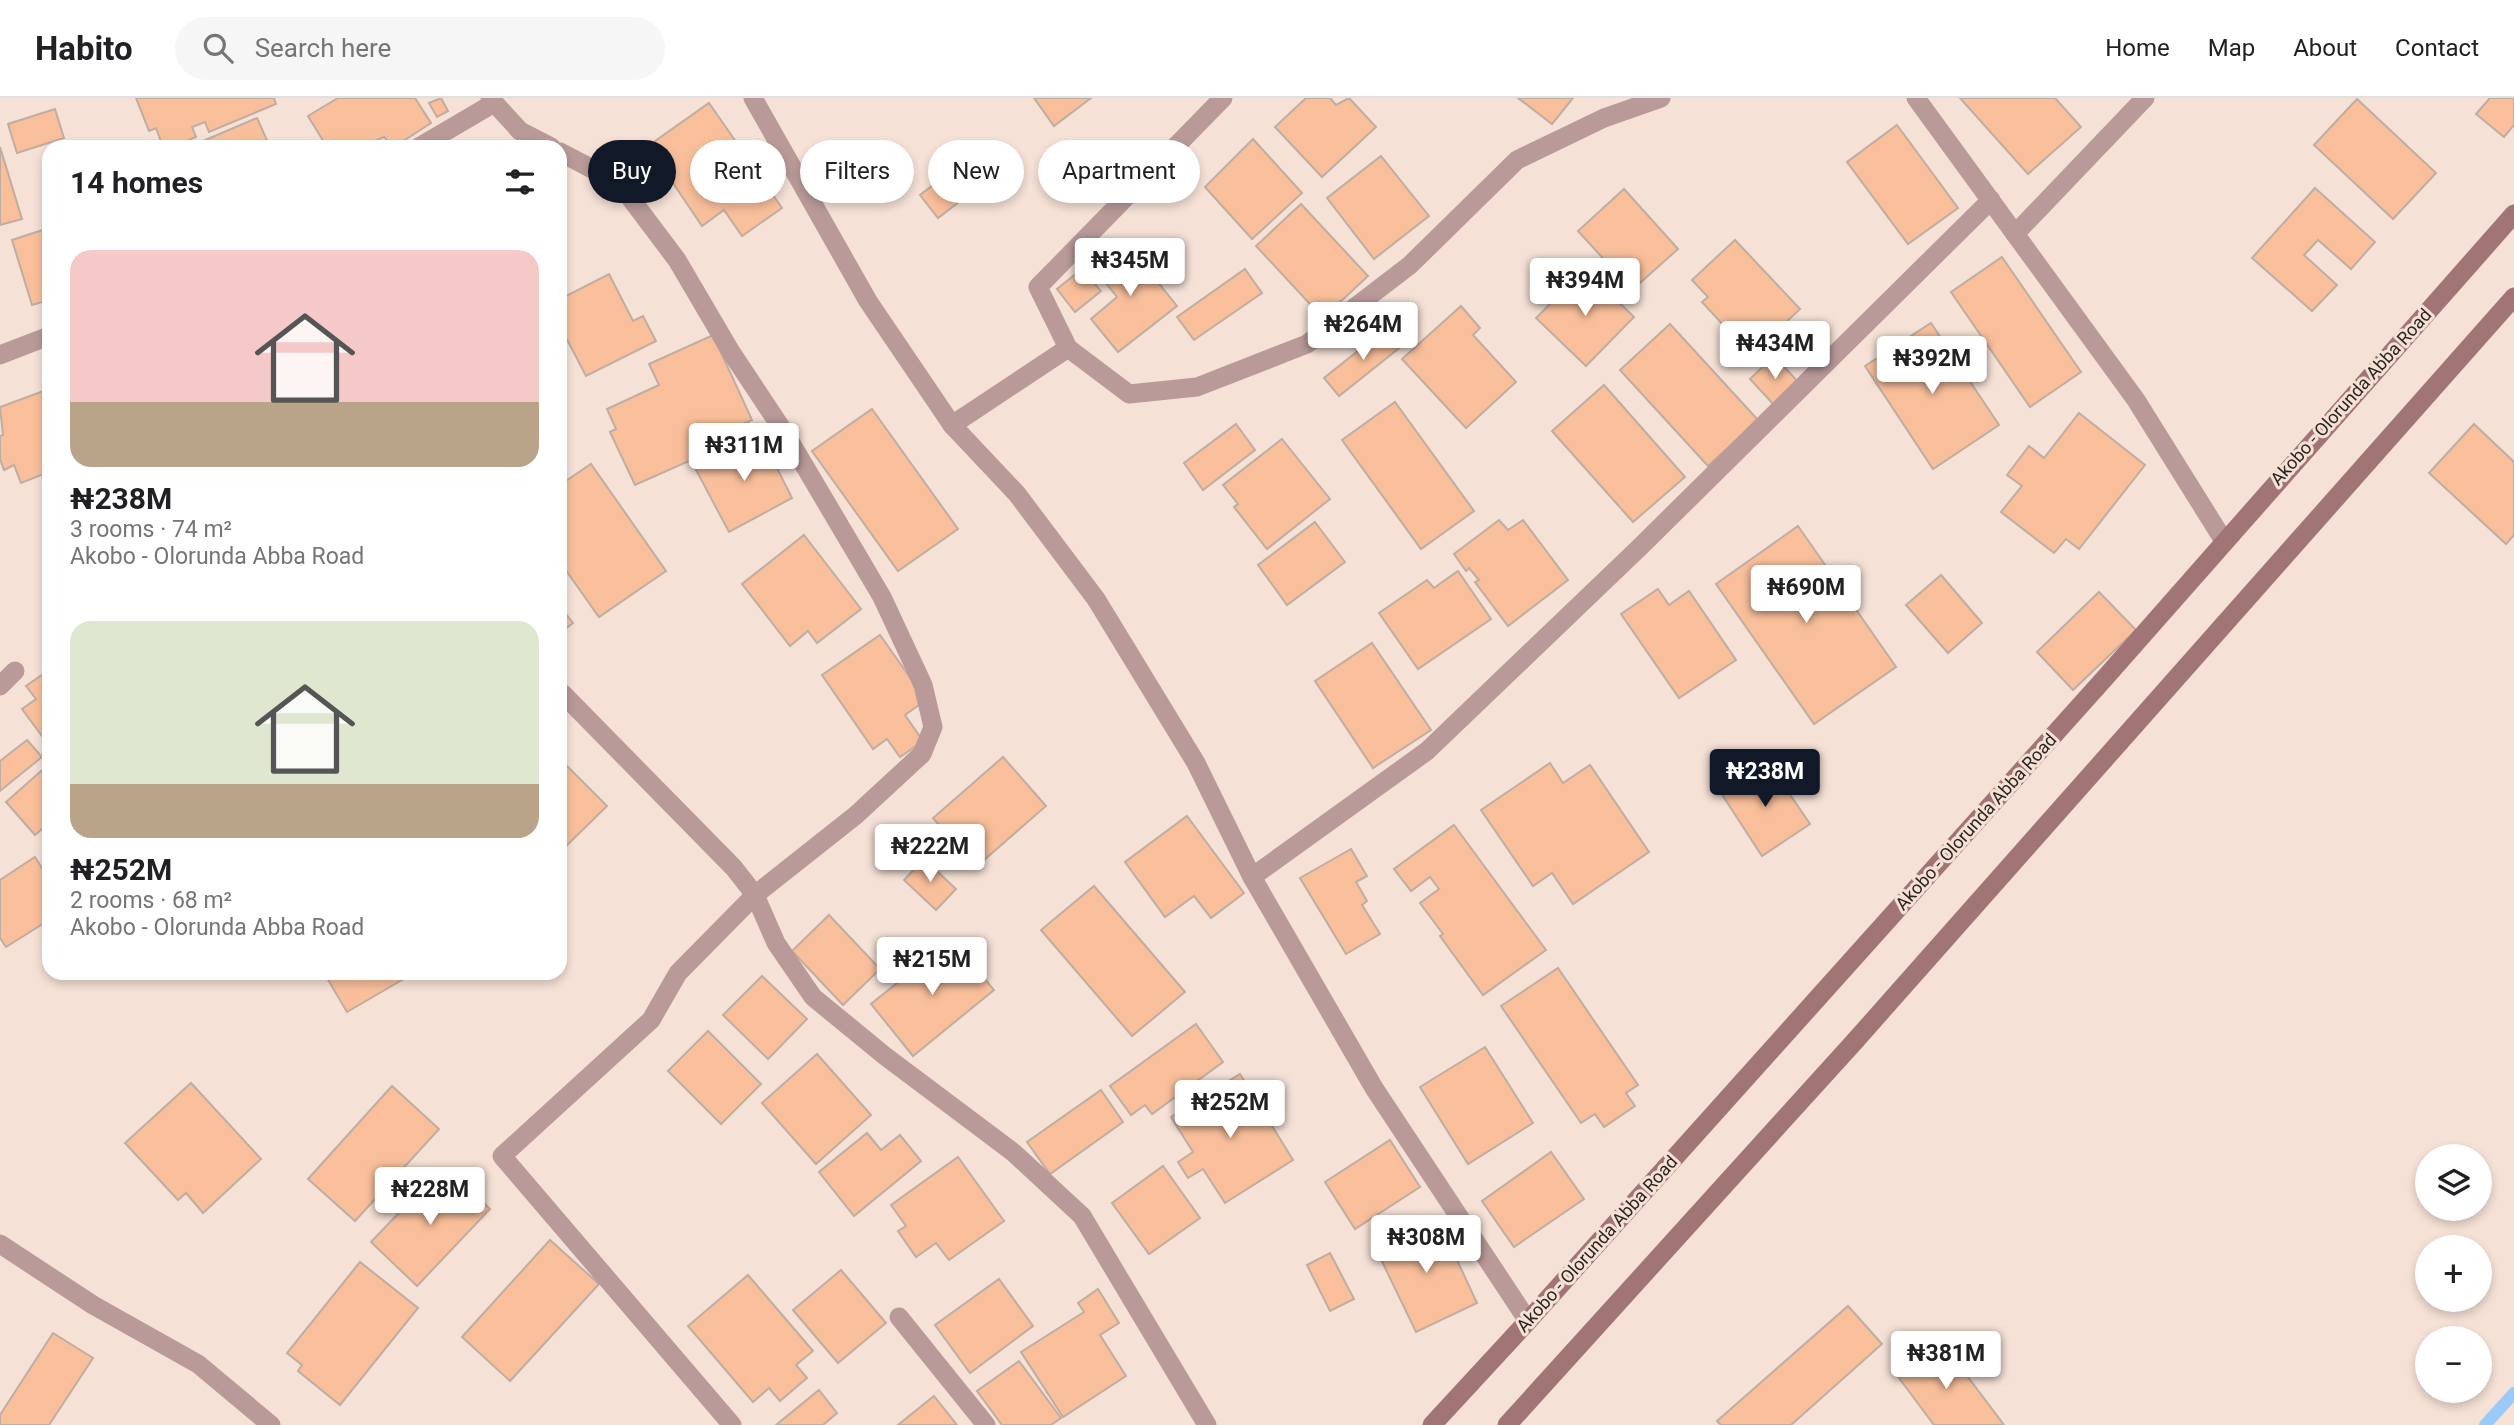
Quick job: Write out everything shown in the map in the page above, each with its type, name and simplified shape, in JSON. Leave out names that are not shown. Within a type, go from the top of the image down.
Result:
[{"type":"main road","name":"Akobo - Olorunda Abba Road","points":[[1432,1425],[1528,1321],[2514,214]]},
{"type":"main road","points":[[1507,1425],[1855,1041],[2514,297]]},
{"type":"street","points":[[752,98],[868,301],[952,425],[1017,494],[1096,599],[1196,763],[1252,877],[1374,1088],[1528,1321]]},
{"type":"street","points":[[1223,98],[1038,287],[1068,348],[1129,394],[1197,387],[1307,344],[1410,265],[1517,160],[1604,117],[1661,98]]},
{"type":"street","points":[[1916,98],[2136,400],[2224,541]]},
{"type":"street","points":[[2015,234],[2145,98]]},
{"type":"street","points":[[430,140],[492,100],[520,131],[537,140]]},
{"type":"street","points":[[567,156],[619,183],[677,260],[731,352],[788,438],[882,597],[923,685],[933,726],[922,754],[856,815],[755,895],[678,973],[650,1020],[502,1156],[732,1425]]},
{"type":"street","points":[[1252,877],[1427,751],[1650,538],[1991,200]]},
{"type":"street","points":[[0,355],[42,339]]},
{"type":"street","points":[[952,425],[1068,348]]},
{"type":"street","points":[[0,686],[15,671]]},
{"type":"street","points":[[567,698],[734,868],[755,895],[776,943],[813,997],[885,1056],[1014,1153],[1083,1216],[1207,1425]]},
{"type":"street","points":[[0,1244],[93,1305],[198,1364],[271,1425]]},
{"type":"street","points":[[899,1317],[986,1425]]},
{"type":"building","points":[[136,98],[274,98],[276,104],[209,132],[205,122],[192,127],[196,137],[189,140],[160,140],[156,128],[149,131]]},
{"type":"building","points":[[338,98],[415,98],[431,123],[405,140],[387,140],[384,137],[377,140],[323,140],[308,116]]},
{"type":"building","points":[[441,98],[448,111],[437,117],[429,103]]},
{"type":"building","points":[[1034,98],[1091,98],[1054,126]]},
{"type":"building","points":[[1306,98],[1330,98],[1336,105],[1349,98],[1376,127],[1322,177],[1275,127]]},
{"type":"building","points":[[1518,98],[1573,98],[1552,124]]},
{"type":"building","points":[[1960,98],[2055,98],[2081,127],[2028,174]]},
{"type":"building","points":[[2490,98],[2514,98],[2514,125],[2504,137],[2476,114]]},
{"type":"building","points":[[2357,99],[2436,173],[2393,219],[2314,145]]},
{"type":"building","points":[[709,103],[735,140],[690,140],[690,203],[779,203],[782,208],[742,236],[724,210],[702,226],[676,187],[676,140],[657,140]]},
{"type":"building","points":[[55,109],[64,138],[42,140],[42,145],[17,153],[8,124]]},
{"type":"building","points":[[257,118],[267,140],[205,140]]},
{"type":"building","points":[[1897,125],[1958,208],[1908,244],[1847,162]]},
{"type":"building","points":[[1253,139],[1302,193],[1252,239],[1205,187]]},
{"type":"building","points":[[0,147],[22,219],[0,225]]},
{"type":"building","points":[[1381,156],[1429,216],[1374,259],[1327,198]]},
{"type":"building","points":[[2315,188],[2375,242],[2351,269],[2318,240],[2304,255],[2337,285],[2312,311],[2252,258]]},
{"type":"building","points":[[928,189],[928,203],[958,203],[938,218],[920,195]]},
{"type":"building","points":[[1624,189],[1678,249],[1632,290],[1578,231]]},
{"type":"building","points":[[1301,204],[1368,276],[1323,318],[1256,246]]},
{"type":"building","points":[[42,230],[42,302],[32,305],[12,240]]},
{"type":"building","points":[[1735,240],[1800,309],[1751,355],[1702,302],[1708,297],[1692,280]]},
{"type":"building","points":[[1125,241],[1177,306],[1118,352],[1091,319],[1117,297],[1093,267]]},
{"type":"building","points":[[2002,257],[2081,372],[2030,407],[1951,292]]},
{"type":"building","points":[[1082,269],[1101,291],[1075,312],[1057,289]]},
{"type":"building","points":[[1245,269],[1262,293],[1194,340],[1177,317]]},
{"type":"building","points":[[1585,269],[1634,317],[1586,366],[1536,318]]},
{"type":"building","points":[[609,274],[633,321],[643,316],[656,341],[586,376],[567,339],[567,295]]},
{"type":"building","points":[[1461,306],[1480,328],[1473,335],[1516,382],[1466,428],[1402,359]]},
{"type":"building","points":[[1931,323],[1999,425],[1933,469],[1865,366]]},
{"type":"building","points":[[1670,324],[1758,420],[1708,466],[1620,370]]},
{"type":"building","points":[[1388,327],[1403,345],[1339,396],[1324,378]]},
{"type":"building","points":[[713,335],[752,420],[709,439],[714,450],[635,485],[610,432],[616,429],[607,409],[659,385],[649,364]]},
{"type":"building","points":[[1774,356],[1800,384],[1775,406],[1750,379]]},
{"type":"building","points":[[1604,385],[1685,477],[1633,522],[1552,431]]},
{"type":"building","points":[[42,392],[42,475],[21,483],[14,465],[4,470],[0,459],[0,436],[3,435],[0,407]]},
{"type":"building","points":[[1395,402],[1474,511],[1421,549],[1342,440]]},
{"type":"building","points":[[872,409],[958,529],[898,571],[812,451]]},
{"type":"building","points":[[2079,413],[2145,465],[2079,549],[2066,539],[2054,553],[2001,512],[2022,486],[2007,475],[2029,446],[2044,458]]},
{"type":"building","points":[[1236,424],[1255,450],[1203,490],[1184,463]]},
{"type":"building","points":[[2474,424],[2514,462],[2514,535],[2506,544],[2429,473]]},
{"type":"building","points":[[760,434],[792,498],[729,532],[695,468]]},
{"type":"building","points":[[1282,439],[1330,499],[1267,549],[1234,507],[1238,504],[1223,485]]},
{"type":"building","points":[[591,464],[666,571],[599,617],[567,572],[567,480]]},
{"type":"building","points":[[1499,520],[1508,530],[1523,520],[1568,580],[1508,626],[1475,582],[1479,580],[1469,568],[1466,571],[1454,554]]},
{"type":"building","points":[[1315,522],[1345,562],[1287,605],[1258,565]]},
{"type":"building","points":[[1798,526],[1896,667],[1814,724],[1716,584]]},
{"type":"building","points":[[804,535],[861,609],[817,643],[808,631],[790,646],[742,584]]},
{"type":"building","points":[[1458,571],[1491,619],[1418,669],[1379,613],[1427,580],[1434,588]]},
{"type":"building","points":[[1941,575],[1982,623],[1948,653],[1906,605]]},
{"type":"building","points":[[1658,589],[1669,605],[1689,591],[1736,660],[1679,698],[1621,614]]},
{"type":"building","points":[[2099,592],[2136,630],[2073,690],[2037,652]]},
{"type":"building","points":[[567,615],[573,623],[567,628]]},
{"type":"building","points":[[880,635],[926,700],[905,715],[923,741],[900,757],[887,739],[873,749],[822,675]]},
{"type":"building","points":[[1372,643],[1431,730],[1373,768],[1315,681]]},
{"type":"building","points":[[42,675],[42,736],[22,709],[36,699],[26,686]]},
{"type":"building","points":[[27,740],[42,757],[0,791],[0,761]]},
{"type":"building","points":[[1003,757],[1046,806],[976,867],[933,818]]},
{"type":"building","points":[[1768,762],[1810,824],[1762,856],[1721,793]]},
{"type":"building","points":[[1550,763],[1563,783],[1590,765],[1649,852],[1573,904],[1552,873],[1533,886],[1481,810]]},
{"type":"building","points":[[567,766],[607,806],[567,845]]},
{"type":"building","points":[[42,770],[42,829],[35,835],[6,802]]},
{"type":"building","points":[[1187,816],[1244,893],[1211,918],[1194,896],[1165,917],[1125,862]]},
{"type":"building","points":[[1454,825],[1546,950],[1483,995],[1440,936],[1443,934],[1420,903],[1439,889],[1430,877],[1411,891],[1394,869]]},
{"type":"building","points":[[1351,849],[1367,876],[1356,882],[1367,901],[1362,905],[1380,934],[1346,954],[1300,878]]},
{"type":"building","points":[[35,857],[42,868],[42,924],[6,947],[0,938],[0,880]]},
{"type":"building","points":[[924,859],[956,889],[936,910],[904,880]]},
{"type":"building","points":[[1094,886],[1185,992],[1132,1036],[1041,930]]},
{"type":"building","points":[[829,915],[880,969],[843,1005],[792,951]]},
{"type":"building","points":[[952,939],[994,990],[913,1056],[871,1004]]},
{"type":"building","points":[[1558,968],[1638,1085],[1626,1093],[1635,1106],[1604,1127],[1595,1114],[1581,1123],[1501,1006]]},
{"type":"building","points":[[762,976],[807,1019],[768,1059],[723,1015]]},
{"type":"building","points":[[328,980],[402,980],[347,1012]]},
{"type":"building","points":[[1196,1024],[1223,1062],[1152,1114],[1145,1105],[1131,1115],[1110,1086]]},
{"type":"building","points":[[708,1031],[761,1084],[721,1124],[668,1071]]},
{"type":"building","points":[[1485,1047],[1533,1123],[1468,1164],[1420,1087]]},
{"type":"building","points":[[817,1054],[871,1115],[816,1164],[762,1103]]},
{"type":"building","points":[[1240,1074],[1293,1160],[1225,1203],[1203,1169],[1188,1178],[1178,1162],[1193,1152],[1171,1117]]},
{"type":"building","points":[[191,1083],[261,1159],[203,1213],[186,1193],[178,1200],[125,1143]]},
{"type":"building","points":[[392,1086],[439,1129],[355,1221],[308,1179]]},
{"type":"building","points":[[1101,1090],[1123,1122],[1050,1174],[1027,1142]]},
{"type":"building","points":[[867,1133],[881,1150],[900,1135],[921,1161],[854,1216],[819,1172]]},
{"type":"building","points":[[1390,1140],[1420,1187],[1355,1229],[1325,1182]]},
{"type":"building","points":[[1551,1152],[1584,1199],[1514,1247],[1482,1201]]},
{"type":"building","points":[[958,1157],[1004,1221],[949,1260],[936,1243],[916,1257],[898,1231],[906,1226],[891,1205]]},
{"type":"building","points":[[1163,1166],[1200,1218],[1149,1254],[1112,1203]]},
{"type":"building","points":[[436,1174],[450,1187],[458,1179],[490,1209],[417,1286],[371,1242]]},
{"type":"building","points":[[1437,1217],[1477,1303],[1416,1332],[1375,1247]]},
{"type":"building","points":[[550,1240],[599,1284],[510,1381],[462,1337]]},
{"type":"building","points":[[1330,1253],[1354,1299],[1330,1311],[1307,1265]]},
{"type":"building","points":[[360,1262],[418,1308],[340,1405],[298,1371],[302,1365],[287,1353]]},
{"type":"building","points":[[841,1270],[886,1323],[838,1363],[793,1310]]},
{"type":"building","points":[[748,1275],[813,1351],[796,1365],[807,1378],[780,1401],[769,1388],[753,1402],[688,1326]]},
{"type":"building","points":[[999,1279],[1033,1326],[970,1373],[935,1325]]},
{"type":"building","points":[[1098,1289],[1119,1323],[1100,1335],[1126,1376],[1063,1417],[1021,1352],[1084,1312],[1078,1303]]},
{"type":"building","points":[[1848,1306],[1882,1344],[1791,1425],[1721,1425],[1717,1421]]},
{"type":"building","points":[[53,1333],[93,1358],[49,1425],[0,1425],[0,1415]]},
{"type":"building","points":[[1941,1341],[2004,1425],[1934,1425],[1896,1374]]},
{"type":"building","points":[[1019,1361],[1061,1418],[1051,1425],[1002,1425],[977,1391]]},
{"type":"building","points":[[819,1390],[837,1413],[823,1425],[776,1425]]},
{"type":"building","points":[[934,1396],[957,1425],[898,1425]]},
{"type":"waterway","points":[[2485,1425],[2514,1393]]}]
